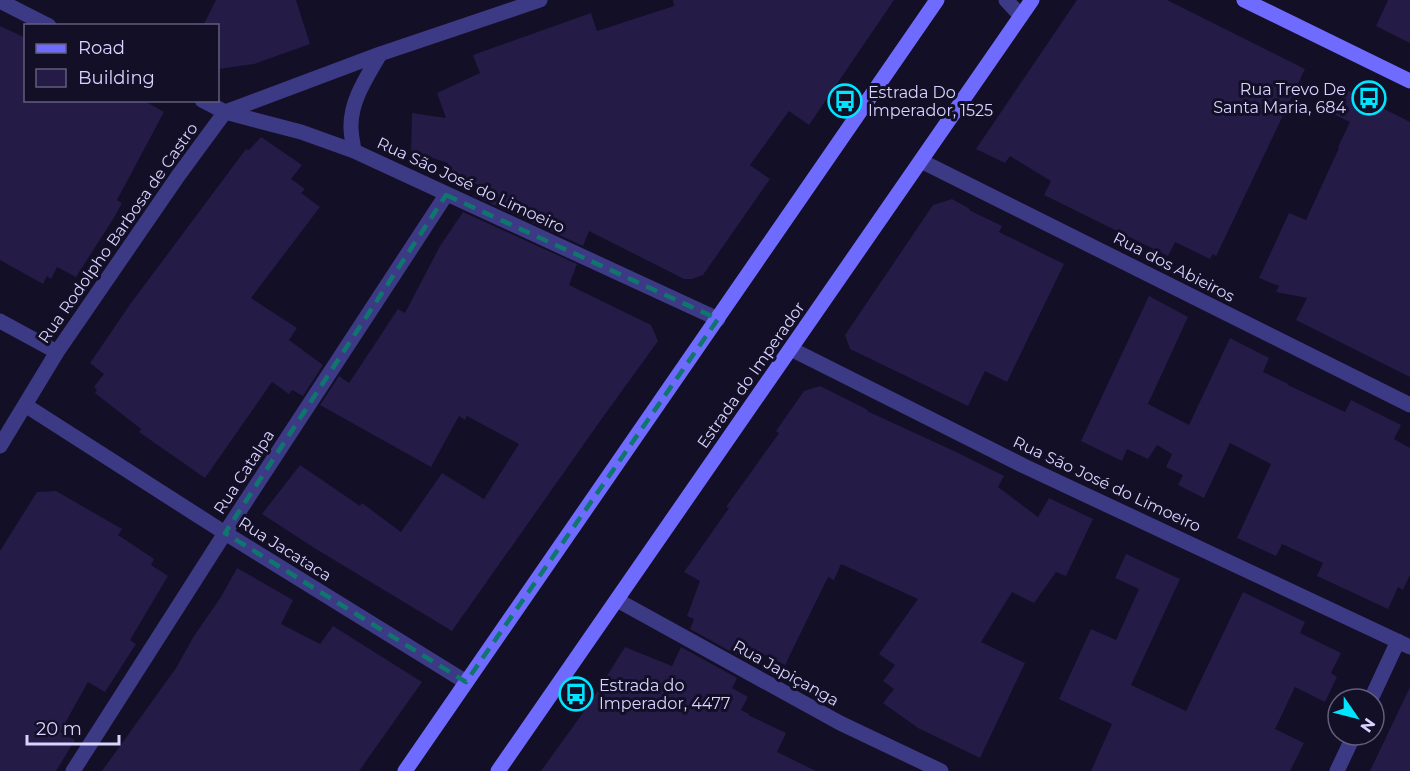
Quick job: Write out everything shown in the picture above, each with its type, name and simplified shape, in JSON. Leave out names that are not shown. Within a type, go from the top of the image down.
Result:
[{"type":"main road","points":[[405,771],[937,0]]},
{"type":"main road","name":"Estrada do Imperador","points":[[498,771],[1032,0]]},
{"type":"main road","points":[[1244,0],[1410,81]]},
{"type":"street","points":[[225,112],[380,54],[540,0]]},
{"type":"street","points":[[1006,0],[1021,16]]},
{"type":"street","points":[[0,2],[45,24]]},
{"type":"street","points":[[354,151],[351,126],[353,107],[359,91],[380,54]]},
{"type":"street","name":"Rua São José do Limoeiro","points":[[206,102],[225,112],[301,132],[354,151],[718,319]]},
{"type":"street","name":"Rua Rodolpho Barbosa de Castro","points":[[0,446],[57,352],[178,176],[225,112]]},
{"type":"street","name":"Rua dos Abieiros","points":[[921,160],[1410,405]]},
{"type":"street","name":"Rua Catalpa","points":[[73,771],[446,195]]},
{"type":"street","points":[[0,321],[57,352]]},
{"type":"street","name":"Rua São José do Limoeiro","points":[[791,349],[1024,466],[1404,644]]},
{"type":"street","name":"Rua Jacataca","points":[[25,405],[225,533],[466,682]]},
{"type":"street","name":"Rua Japiçanga","points":[[617,600],[840,723],[941,771]]},
{"type":"street","points":[[1378,687],[1404,644]]},
{"type":"street","points":[[1337,771],[1348,747]]},
{"type":"highlighted area","points":[[446,195],[718,319],[466,682],[225,533]]},
{"type":"building","points":[[216,0],[296,0],[310,44],[254,64],[219,69],[219,24],[204,24]]},
{"type":"building","points":[[673,0],[894,0],[809,125],[789,111],[750,165],[770,179],[703,275],[684,279],[589,231],[583,246],[474,196],[481,186],[446,171],[448,163],[411,151],[412,113],[446,118],[437,93],[480,73],[473,55],[591,13],[597,31],[674,6]]},
{"type":"building","points":[[1077,0],[1167,0],[1305,69],[1216,256],[1213,254],[1210,259],[1175,242],[1168,256],[1044,195],[1051,181],[1010,156],[1005,163],[976,149]]},
{"type":"building","points":[[1388,0],[1410,0],[1410,43],[1376,26]]},
{"type":"building","points":[[0,26],[24,37],[24,102],[146,102],[164,112],[117,200],[122,203],[76,277],[57,267],[51,279],[47,276],[43,284],[0,260]]},
{"type":"building","points":[[1347,90],[1410,122],[1410,377],[1296,320],[1307,298],[1276,292],[1279,286],[1259,278],[1289,213],[1306,220],[1350,122],[1335,115]]},
{"type":"building","points":[[261,137],[302,165],[291,179],[305,189],[301,193],[320,207],[251,298],[297,328],[289,340],[323,365],[303,396],[292,390],[289,394],[272,382],[205,478],[139,432],[141,429],[95,393],[97,390],[94,387],[104,374],[90,363],[131,303],[246,149],[249,150]]},
{"type":"building","points":[[952,199],[1002,226],[999,232],[1064,264],[1007,382],[985,371],[968,406],[850,349],[845,335],[933,205]]},
{"type":"building","points":[[463,212],[577,264],[569,285],[651,325],[658,341],[452,631],[262,514],[300,465],[360,506],[362,503],[401,532],[442,473],[484,499],[519,444],[467,416],[465,420],[459,416],[431,467],[320,405],[339,376],[349,383],[398,309],[405,313],[440,246]]},
{"type":"building","points":[[1149,296],[1188,317],[1148,404],[1189,425],[1230,338],[1269,358],[1263,372],[1288,385],[1345,412],[1351,400],[1401,425],[1394,439],[1410,448],[1410,575],[1403,590],[1398,587],[1388,609],[1317,576],[1323,563],[1282,544],[1276,556],[1237,538],[1271,464],[1230,443],[1204,498],[1178,485],[1183,475],[1166,467],[1172,454],[1157,445],[1148,459],[1127,449],[1122,461],[1081,441]]},
{"type":"building","points":[[820,386],[867,411],[1004,476],[998,487],[1038,517],[1049,498],[1093,519],[1066,576],[1056,572],[1034,603],[1012,592],[981,642],[1025,663],[980,758],[918,728],[883,703],[894,689],[883,681],[895,665],[879,654],[918,599],[841,564],[834,580],[828,577],[785,665],[752,648],[746,660],[690,629],[694,619],[687,616],[700,581],[684,572],[729,508],[726,507],[779,433],[776,431],[804,391]]},
{"type":"building","points":[[56,491],[122,529],[118,535],[154,559],[151,565],[168,576],[130,640],[136,644],[105,692],[88,682],[60,732],[75,740],[56,771],[0,771],[0,551],[37,492]]},
{"type":"building","points":[[1126,554],[1180,579],[1131,685],[1186,711],[1243,592],[1305,622],[1300,633],[1341,653],[1331,673],[1337,677],[1332,687],[1326,687],[1325,702],[1295,687],[1275,729],[1304,743],[1290,771],[1091,771],[1112,724],[1059,699],[1091,629],[1116,640],[1139,589],[1115,578]]},
{"type":"building","points":[[237,568],[293,600],[281,624],[320,644],[333,626],[422,682],[359,771],[102,771],[176,668]]},
{"type":"building","points":[[625,647],[672,666],[681,647],[737,678],[732,688],[748,697],[741,710],[786,733],[777,752],[816,771],[541,771],[590,703]]},
{"type":"building","points":[[1410,687],[1410,771],[1370,771],[1381,747],[1386,747],[1386,737]]},
{"type":"place","name":"Rua Trevo De Santa Maria, 684","points":[[1369,98]]},
{"type":"place","name":"Estrada Do Imperador, 1525","points":[[845,101]]},
{"type":"place","name":"Estrada do Imperador, 4477","points":[[576,694]]}]
